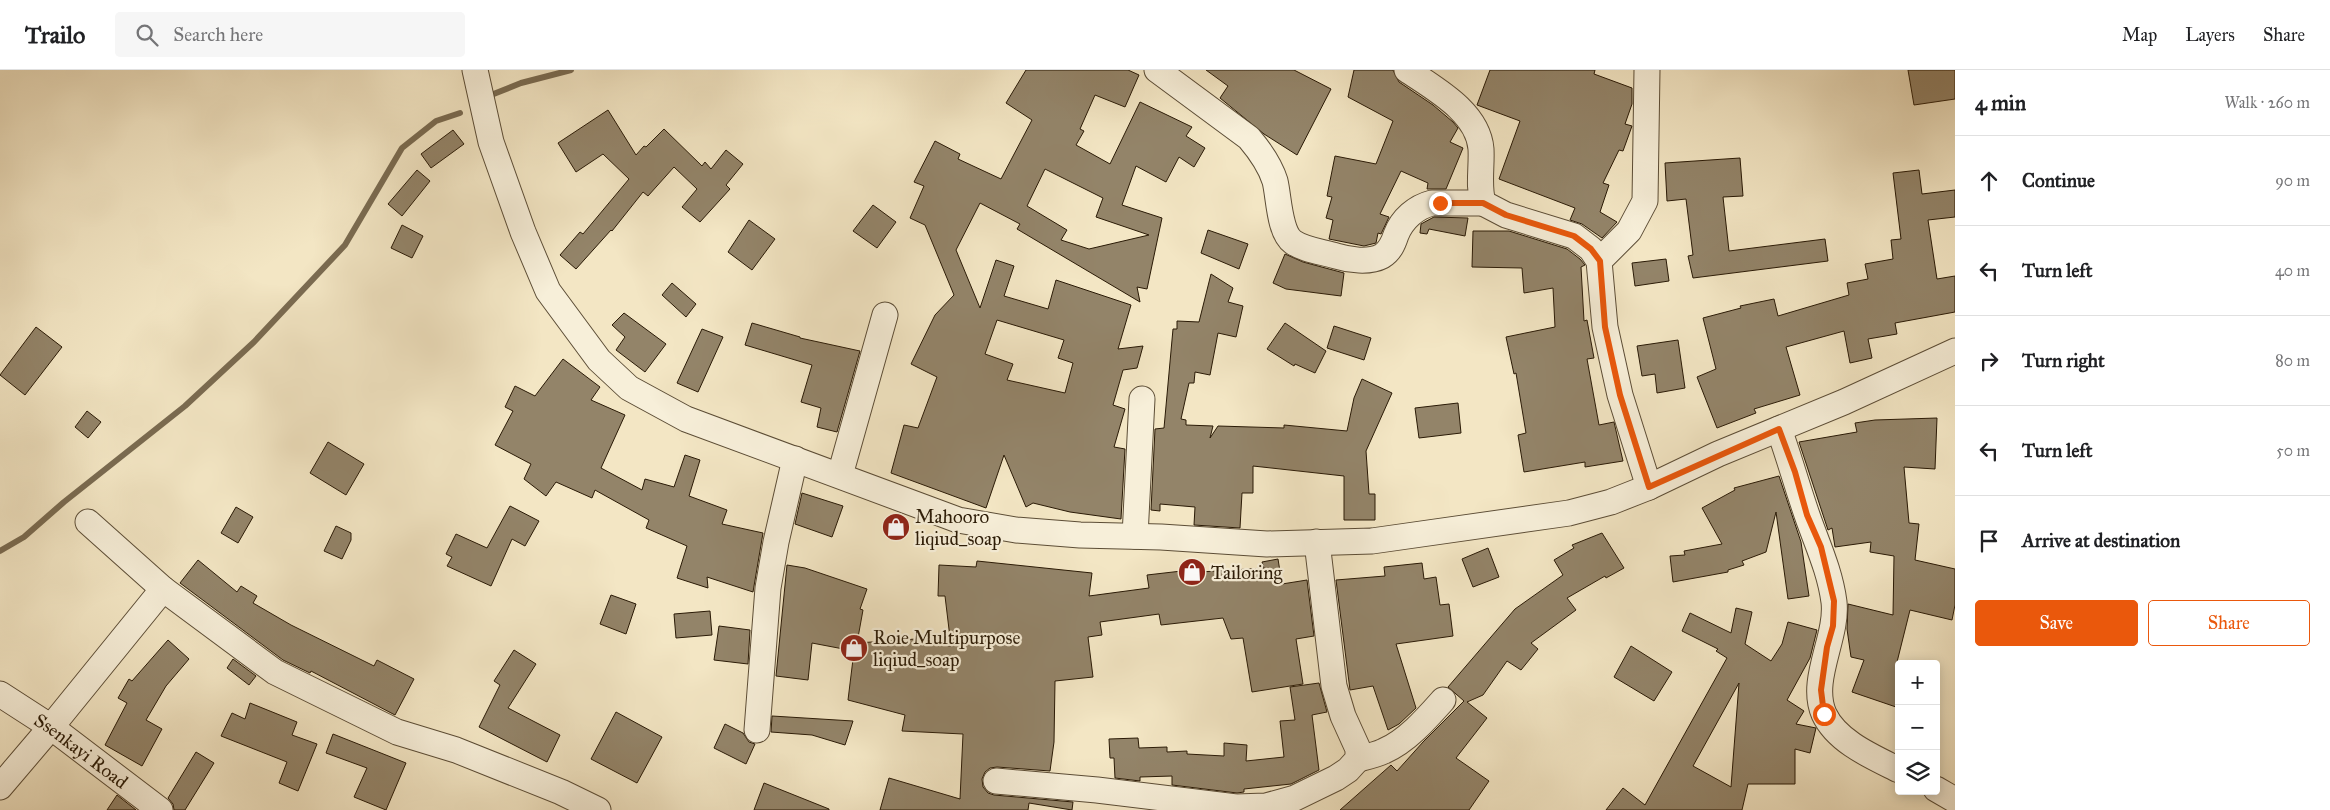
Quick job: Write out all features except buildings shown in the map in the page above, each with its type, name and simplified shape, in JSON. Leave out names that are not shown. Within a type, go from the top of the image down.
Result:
[{"type":"street","points":[[475,70],[491,142],[523,232],[548,291],[599,360],[629,388],[686,419],[958,520],[1016,530],[1267,544],[1372,541],[1569,513],[1611,502],[1649,487],[1898,378],[1955,351]]},
{"type":"street","points":[[1157,70],[1249,138],[1258,149],[1274,180],[1285,230],[1291,241],[1299,246],[1344,258],[1373,260],[1382,256],[1391,248],[1396,234],[1410,215],[1424,205],[1432,203],[1483,203],[1506,215],[1574,236],[1591,249],[1600,261],[1602,276],[1600,288],[1607,337],[1620,395],[1649,487]]},
{"type":"street","points":[[1407,70],[1444,95],[1475,127],[1481,149],[1479,169],[1483,203]]},
{"type":"street","points":[[1600,261],[1629,231],[1645,201],[1647,70]]},
{"type":"street","points":[[840,475],[885,315]]},
{"type":"street","points":[[1135,536],[1142,399]]},
{"type":"street","points":[[1779,429],[1795,472],[1807,515],[1821,547],[1834,601],[1833,626],[1827,647],[1821,690],[1824,714],[1844,740],[1895,768]]},
{"type":"street","points":[[757,730],[768,588],[776,542],[795,459]]},
{"type":"street","points":[[88,522],[163,589],[275,672],[398,732],[456,750],[561,792],[598,810]]},
{"type":"street","points":[[1317,542],[1334,686],[1343,716],[1358,748],[1358,759]]},
{"type":"street","points":[[0,787],[163,589]]},
{"type":"street","name":"Ssenkayi Road","points":[[0,694],[51,727],[160,810]]},
{"type":"street","points":[[996,780],[1096,790],[1201,804],[1236,807],[1266,806],[1295,798],[1336,778],[1348,770],[1358,759],[1384,751],[1425,720],[1443,700]]},
{"type":"street","points":[[1940,791],[1955,800]]},
{"type":"waterway","points":[[491,95],[521,83],[571,70]]},
{"type":"waterway","points":[[0,551],[24,537],[64,502],[185,406],[254,342],[345,245],[402,148],[436,121],[460,113]]},
{"type":"place","name":"Mahooro liqiud_soap","points":[[896,527]]},
{"type":"place","name":"Tailoring","points":[[1192,572]]},
{"type":"place","name":"Roie Multipurpose liqiud_soap","points":[[854,648]]},
{"type":"route","points":[[1440,203],[1483,203],[1506,215],[1574,236],[1591,249],[1600,261],[1602,276],[1600,288],[1605,327],[1620,395],[1649,487],[1718,454],[1779,429],[1795,472],[1807,515],[1821,547],[1834,601],[1833,626],[1827,647],[1820,698],[1824,714]]}]
